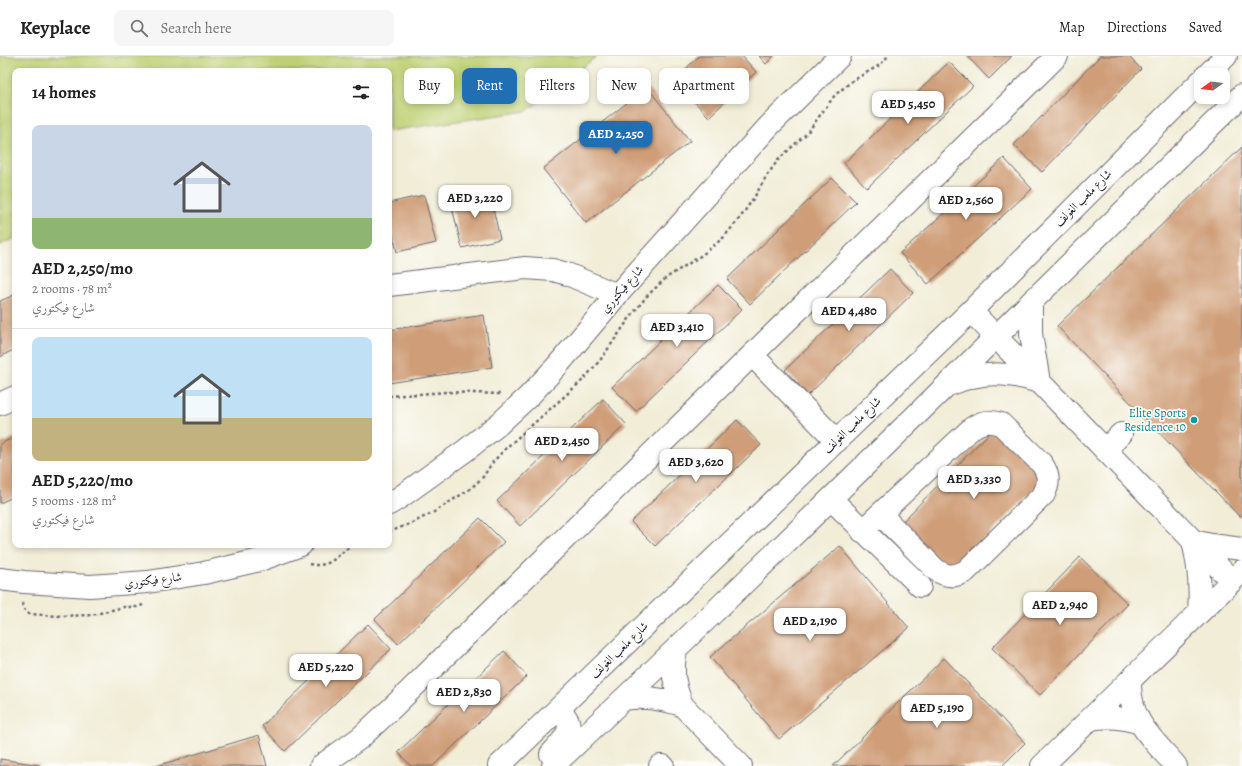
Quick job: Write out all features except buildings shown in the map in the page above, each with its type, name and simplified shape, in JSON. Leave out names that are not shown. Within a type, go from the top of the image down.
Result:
[{"type":"street","name":"شارع فيكتوري","points":[[392,502],[500,424],[529,396],[557,366],[617,294],[769,126],[840,56]]},
{"type":"street","points":[[321,766],[360,738],[393,707],[1057,56]]},
{"type":"street","name":"شارع ملعب الغولف","points":[[499,766],[970,311],[1194,88]]},
{"type":"street","points":[[553,766],[831,499],[1242,95]]},
{"type":"street","points":[[392,285],[525,268],[553,270],[617,294]]},
{"type":"street","points":[[1031,302],[1031,334],[1039,382]]},
{"type":"street","points":[[970,311],[1193,541],[1237,576],[1042,766]]},
{"type":"street","points":[[752,355],[836,440]]},
{"type":"street","points":[[946,386],[964,378],[989,374],[1021,376],[1039,382]]},
{"type":"street","points":[[0,404],[12,398]]},
{"type":"street","points":[[862,531],[880,514],[972,428],[978,424],[986,422],[1001,424],[1041,463],[1048,474],[1048,481],[1044,494],[966,571],[959,575],[943,575],[936,570],[880,514]]},
{"type":"street","points":[[1106,450],[1121,434]]},
{"type":"street","points":[[831,499],[862,531],[920,586]]},
{"type":"street","points":[[1193,541],[1242,549]]},
{"type":"street","points":[[1193,541],[1198,558],[1200,576],[1199,612]]},
{"type":"street","name":"شارع فيكتوري","points":[[0,579],[90,586],[148,582],[204,574],[260,560],[293,548]]},
{"type":"street","points":[[676,649],[674,677],[682,705],[742,766]]},
{"type":"street","points":[[1130,680],[1133,707],[1140,723],[1176,766]]},
{"type":"street","points":[[624,699],[650,698],[666,700],[682,705]]},
{"type":"street","points":[[538,766],[564,741],[568,734],[568,720],[564,713],[558,709]]},
{"type":"street","points":[[1091,719],[1111,716],[1140,723]]},
{"type":"path","points":[[392,531],[434,512],[470,489],[483,477],[492,463],[506,448],[584,379],[601,359],[647,296],[666,278],[702,255],[722,238],[740,218],[778,160],[807,133],[835,95],[852,81],[880,65],[888,56]]},
{"type":"path","points":[[392,396],[447,392],[529,396]]},
{"type":"green space","points":[[0,56],[597,56],[582,68],[525,68],[525,104],[536,104],[527,111],[392,131],[392,68],[12,68],[12,239],[0,245]]},
{"type":"place","name":"Elite Sports Residence 10","points":[[1194,420]]}]
